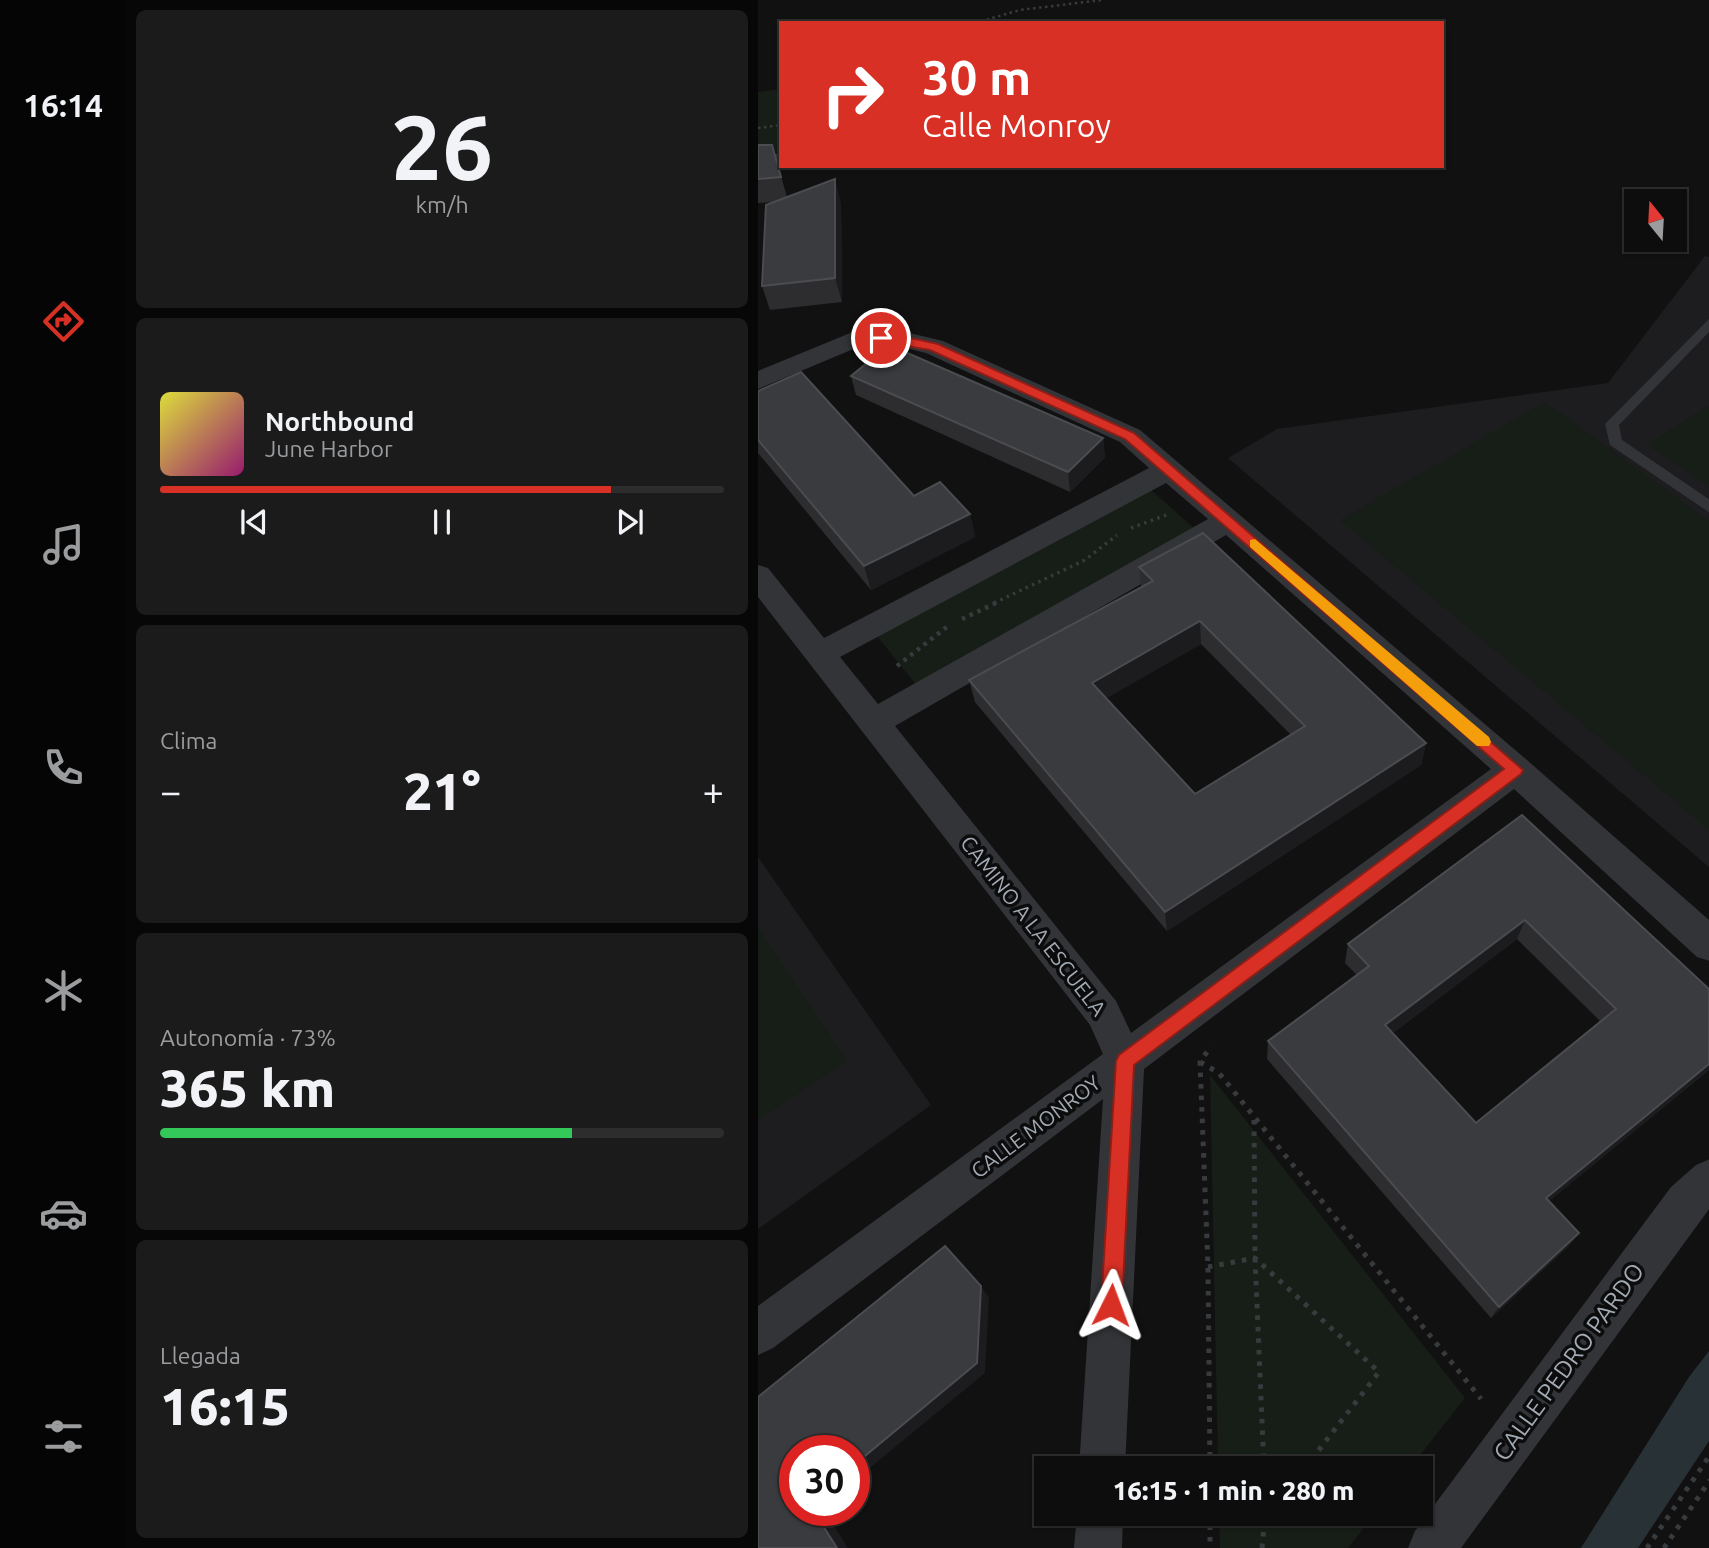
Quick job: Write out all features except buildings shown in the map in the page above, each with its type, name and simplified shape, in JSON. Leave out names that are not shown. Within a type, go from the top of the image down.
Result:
[{"type":"street","points":[[758,159],[779,160]]},
{"type":"street","points":[[758,381],[860,337],[902,340],[934,347],[1130,436],[1515,770],[1709,945]]},
{"type":"street","points":[[820,654],[1170,469]]},
{"type":"street","points":[[874,722],[1229,521]]},
{"type":"street","name":"CAMINO A LA ESCUELA","points":[[758,576],[1103,1013],[1125,1061],[1103,1456]]},
{"type":"street","name":"CALLE MONROY","points":[[758,1333],[1515,770]]},
{"type":"street","name":"CALLE PEDRO PARDO","points":[[1432,1548],[1686,1202],[1709,1179]]},
{"type":"street","points":[[1098,1548],[1099,1526]]},
{"type":"lane","points":[[1709,322],[1613,424],[1615,442],[1709,508]]},
{"type":"path","points":[[982,21],[1020,10],[1102,0]]},
{"type":"path","points":[[758,128],[779,125]]},
{"type":"path","points":[[891,670],[947,626],[1085,560],[1121,532],[1170,514]]},
{"type":"path","points":[[1210,1456],[1208,1267],[1200,1062],[1214,1042]]},
{"type":"path","points":[[1200,1062],[1219,1073],[1481,1399]]},
{"type":"path","points":[[1254,1119],[1255,1258],[1263,1456]]},
{"type":"path","points":[[1208,1267],[1255,1258]]},
{"type":"path","points":[[1255,1258],[1379,1372],[1314,1456]]},
{"type":"path","points":[[1647,1548],[1709,1455]]},
{"type":"path","points":[[1664,1548],[1709,1480]]},
{"type":"path","points":[[1210,1526],[1210,1548]]},
{"type":"path","points":[[1262,1548],[1265,1526]]},
{"type":"shaded area","points":[[779,89],[779,151],[758,151],[758,92]]},
{"type":"shaded area","points":[[1705,256],[1709,257],[1709,867],[1228,458],[1277,429],[1608,383]]},
{"type":"shaded area","points":[[1545,402],[1709,521],[1709,830],[1340,520]]},
{"type":"shaded area","points":[[1707,406],[1710,408],[1709,486],[1647,445]]},
{"type":"shaded area","points":[[1149,488],[1195,529],[917,686],[877,636]]},
{"type":"shaded area","points":[[758,857],[931,1105],[758,1229]]},
{"type":"shaded area","points":[[758,928],[847,1061],[758,1120]]},
{"type":"shaded area","points":[[1210,1075],[1465,1398],[1419,1456],[1218,1456]]},
{"type":"shaded area","points":[[1709,1351],[1709,1441],[1638,1548],[1581,1548],[1689,1377]]},
{"type":"shaded area","points":[[1219,1526],[1365,1526],[1348,1548],[1220,1548]]},
{"type":"slow traffic","points":[[1255,544],[1483,742]]},
{"type":"route","points":[[881,338],[934,347],[1130,436],[1515,770],[1125,1061],[1111,1305]]}]
